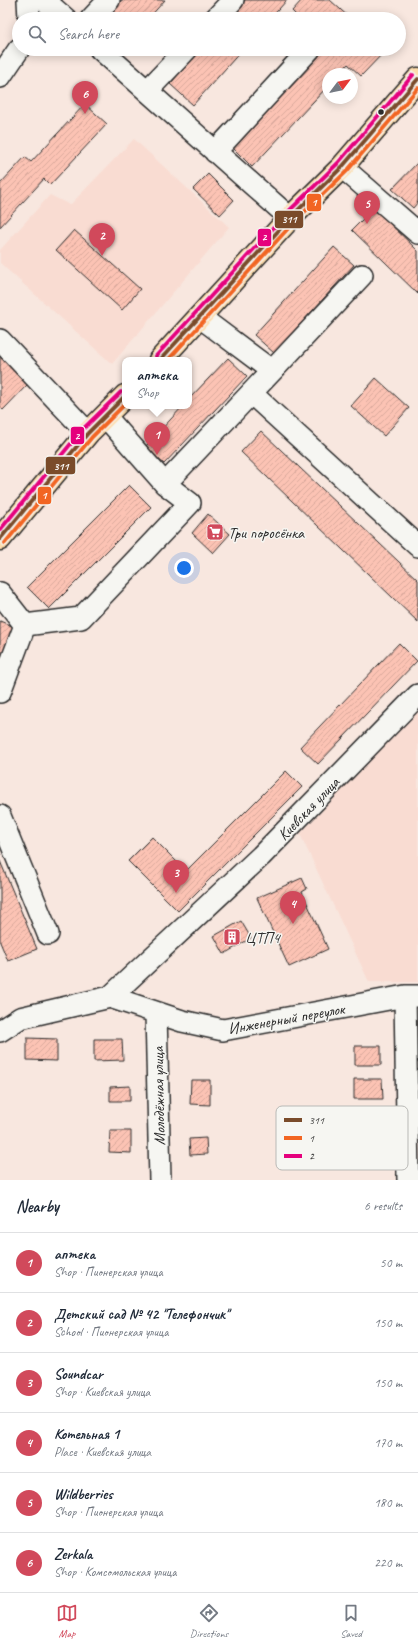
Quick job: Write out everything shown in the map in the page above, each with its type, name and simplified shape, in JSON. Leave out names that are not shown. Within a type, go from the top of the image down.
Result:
[{"type":"main road","points":[[163,357],[290,218],[342,166],[418,78]]},
{"type":"main road","points":[[1,535],[88,433],[106,417],[122,399]]},
{"type":"street","points":[[28,0],[29,12]]},
{"type":"street","points":[[44,0],[58,12]]},
{"type":"street","points":[[98,12],[109,0]]},
{"type":"street","points":[[222,12],[233,0]]},
{"type":"street","points":[[0,77],[14,56]]},
{"type":"street","points":[[108,56],[290,218]]},
{"type":"street","points":[[147,91],[180,56]]},
{"type":"street","points":[[215,152],[304,56]]},
{"type":"street","points":[[342,166],[418,233]]},
{"type":"street","points":[[165,484],[362,275]]},
{"type":"street","points":[[200,318],[272,371]]},
{"type":"street","points":[[0,340],[88,433]]},
{"type":"street","points":[[251,393],[418,546]]},
{"type":"street","points":[[25,625],[80,618],[190,503],[165,484],[106,417]]},
{"type":"street","points":[[0,593],[25,625]]},
{"type":"street","points":[[0,692],[25,625]]},
{"type":"street","name":"Киевская улица","points":[[110,997],[261,856],[418,695]]},
{"type":"street","points":[[0,816],[48,934]]},
{"type":"street","points":[[408,1180],[412,996]]},
{"type":"street","name":"Инженерный переулок","points":[[110,997],[182,1021],[222,1030],[412,996]]},
{"type":"street","points":[[0,1031],[20,1018],[110,997]]},
{"type":"street","name":"Молодёжная улица","points":[[156,1013],[160,1180]]},
{"type":"shaded area","points":[[134,139],[229,227],[112,364],[0,263],[0,250],[50,195],[70,205]]},
{"type":"shaded area","points":[[418,707],[418,982],[369,982],[300,834]]},
{"type":"building","points":[[122,0],[165,0],[154,12],[111,12]]},
{"type":"building","points":[[245,0],[287,0],[276,12],[234,12]]},
{"type":"building","points":[[302,0],[330,0],[343,12],[293,12],[292,11]]},
{"type":"building","points":[[195,56],[237,56],[193,105],[170,84]]},
{"type":"building","points":[[316,56],[380,56],[361,76],[358,73],[358,68],[352,68],[348,64],[344,68],[322,68],[322,92],[252,167],[232,147]]},
{"type":"building","points":[[85,104],[107,124],[50,185],[44,179],[0,227],[0,184],[25,157],[31,162]]},
{"type":"building","points":[[418,162],[418,202],[413,208],[392,189]]},
{"type":"building","points":[[208,174],[234,200],[220,215],[193,189]]},
{"type":"building","points":[[374,208],[418,251],[418,294],[352,230]]},
{"type":"building","points":[[74,230],[140,289],[122,310],[56,250]]},
{"type":"building","points":[[334,247],[354,265],[274,353],[254,335]]},
{"type":"building","points":[[0,356],[28,384],[3,410],[0,407]]},
{"type":"building","points":[[228,358],[247,376],[164,464],[145,447],[180,409],[192,409],[192,396]]},
{"type":"building","points":[[376,378],[409,408],[384,436],[351,406]]},
{"type":"building","points":[[261,431],[418,580],[418,622],[241,452]]},
{"type":"building","points":[[129,485],[151,507],[49,609],[27,587]]},
{"type":"building","points":[[208,514],[230,534],[213,553],[192,533]]},
{"type":"building","points":[[0,621],[14,627],[0,660]]},
{"type":"building","points":[[399,643],[417,661],[318,764],[300,747]]},
{"type":"building","points":[[286,771],[302,787],[178,911],[128,861],[152,837],[186,871]]},
{"type":"building","points":[[0,861],[37,949],[8,961],[0,942]]},
{"type":"building","points":[[302,878],[307,889],[302,892],[328,949],[289,967],[257,898]]},
{"type":"building","name":"ЦТП4","points":[[241,921],[251,938],[224,954],[214,936]]},
{"type":"building","points":[[27,1038],[57,1039],[57,1061],[27,1060]]},
{"type":"building","points":[[94,1039],[122,1039],[123,1060],[94,1061]]},
{"type":"building","points":[[355,1046],[381,1046],[381,1065],[355,1065]]},
{"type":"building","points":[[354,1079],[382,1079],[383,1099],[354,1099]]},
{"type":"building","points":[[191,1080],[210,1080],[210,1105],[190,1104]]},
{"type":"building","points":[[130,1086],[130,1101],[110,1101],[110,1087]]},
{"type":"building","points":[[110,1131],[131,1131],[131,1153],[109,1152]]},
{"type":"building","points":[[206,1138],[207,1154],[190,1155],[189,1139]]},
{"type":"transit line","name":"2","points":[[156,356],[286,214],[338,163],[413,75]]},
{"type":"transit line","name":"311","points":[[163,357],[290,218],[342,167],[418,79]]},
{"type":"transit line","name":"1","points":[[171,357],[294,222],[347,171],[418,88]]},
{"type":"transit line","name":"2","points":[[0,530],[83,429],[121,392]]},
{"type":"transit line","name":"311","points":[[0,539],[88,433],[122,399]]},
{"type":"transit line","name":"1","points":[[5,543],[92,437],[122,407]]},
{"type":"place","name":"Zerkala","points":[[85,114]]},
{"type":"place","name":"Wildberries","points":[[367,224]]},
{"type":"place","name":"Детский сад № 42 \"Телефончик\"","points":[[102,256]]},
{"type":"place","name":"аптека","points":[[157,455]]},
{"type":"place","name":"Три поросёнка","points":[[215,532]]},
{"type":"place","name":"Soundcar","points":[[176,893]]},
{"type":"place","name":"Котельная 1","points":[[293,924]]},
{"type":"place","name":"ЦТП4","points":[[232,937]]}]
